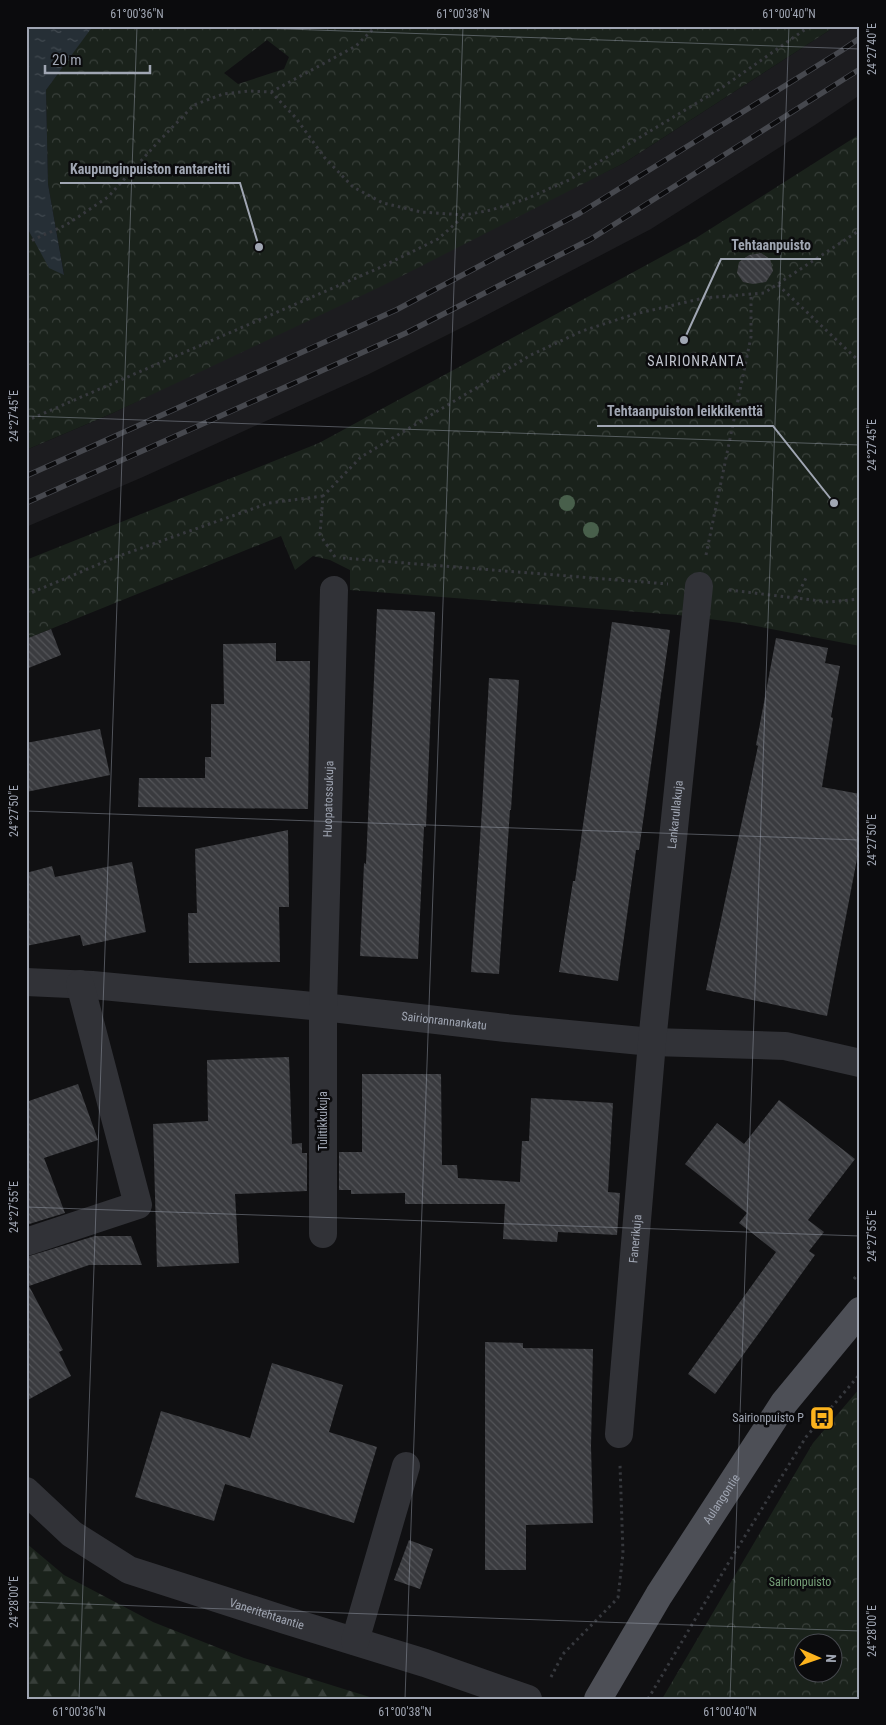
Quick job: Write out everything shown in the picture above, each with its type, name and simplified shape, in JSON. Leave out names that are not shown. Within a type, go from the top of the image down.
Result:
[{"type":"main road","name":"Aulangontie","points":[[598,1699],[660,1595],[784,1403],[860,1311]]},
{"type":"street","name":"Lankarullakuja","points":[[652,1042],[699,586]]},
{"type":"street","name":"Huopatossukuja","points":[[323,1007],[334,590]]},
{"type":"street","name":"Sairionrannankatu","points":[[26,982],[80,984],[323,1007],[652,1042],[785,1046],[860,1063]]},
{"type":"street","points":[[26,1242],[138,1205],[80,984]]},
{"type":"street","name":"Tulitikkukuja","points":[[323,1007],[323,1234]]},
{"type":"street","name":"Fanerikuja","points":[[619,1434],[652,1042]]},
{"type":"street","points":[[355,1641],[406,1466]]},
{"type":"street","name":"Vaneritehtaantie","points":[[26,1491],[72,1534],[130,1570],[425,1663],[528,1699]]},
{"type":"path","points":[[26,243],[66,225],[108,197],[194,105],[223,94],[249,90],[271,92],[356,46],[376,26]]},
{"type":"path","points":[[271,92],[296,118],[324,157],[352,187],[383,203],[422,212],[465,215],[491,210],[526,199],[569,180],[720,89],[810,26]]},
{"type":"path","points":[[26,421],[379,268],[438,239],[465,215]]},
{"type":"path","points":[[26,595],[116,557],[269,503],[323,496],[361,457],[532,355],[573,335],[635,314],[704,298],[751,296],[764,293],[860,230]]},
{"type":"path","points":[[778,285],[860,362]]},
{"type":"path","points":[[699,586],[751,337],[751,296]]},
{"type":"path","points":[[323,496],[320,535],[335,557],[699,586],[829,602],[860,599]]},
{"type":"path","points":[[796,598],[806,576]]},
{"type":"path","points":[[648,1699],[806,1437],[860,1374]]},
{"type":"path","points":[[618,1598],[623,1553],[619,1434]]},
{"type":"shaded area","points":[[836,26],[860,26],[860,95],[651,229],[367,375],[143,477],[26,527],[26,450],[113,413],[624,163]]},
{"type":"green space","points":[[95,26],[836,26],[624,163],[382,286],[113,413],[26,450],[26,226],[49,267],[64,274],[48,184],[46,90],[90,29]],"holes":[[[267,40],[289,57],[284,69],[238,84],[224,73]]]},
{"type":"green space","points":[[860,134],[860,646],[740,623],[678,615],[350,590],[350,570],[330,560],[313,556],[295,570],[281,536],[26,639],[26,560],[319,443],[696,238]]},
{"type":"green space","name":"Sairionpuisto","points":[[860,1388],[860,1699],[662,1699],[813,1443]]},
{"type":"green space","points":[[26,1543],[64,1575],[153,1622],[244,1658],[376,1699],[26,1699]]},
{"type":"water","points":[[26,26],[95,26],[90,30],[46,90],[48,184],[64,275],[49,268],[26,226]]},
{"type":"building","points":[[761,253],[770,259],[773,271],[766,282],[753,284],[743,282],[737,273],[739,262],[749,255]]},
{"type":"building","points":[[377,609],[435,612],[426,827],[424,827],[418,959],[360,956]]},
{"type":"building","points":[[612,622],[670,630],[639,850],[636,850],[618,981],[559,972],[573,881],[575,881]]},
{"type":"building","points":[[51,629],[61,655],[26,669],[26,639]]},
{"type":"building","points":[[776,638],[828,648],[825,663],[840,666],[822,787],[860,794],[860,843],[827,1016],[706,990],[758,746],[756,745]]},
{"type":"building","points":[[276,643],[276,661],[310,661],[308,809],[138,807],[139,778],[205,778],[205,757],[211,757],[211,704],[224,704],[223,644]]},
{"type":"building","points":[[489,678],[519,680],[499,974],[471,972]]},
{"type":"building","points":[[100,729],[110,775],[26,792],[26,743]]},
{"type":"building","points":[[288,830],[289,907],[279,907],[280,962],[189,963],[188,913],[197,913],[195,849]]},
{"type":"building","points":[[132,862],[146,932],[83,946],[80,935],[26,946],[26,873],[52,866],[55,877]]},
{"type":"building","points":[[289,1057],[292,1144],[302,1143],[302,1153],[307,1153],[307,1191],[235,1194],[239,1263],[157,1267],[153,1124],[208,1121],[207,1060]]},
{"type":"building","points":[[362,1074],[441,1074],[442,1165],[457,1165],[458,1178],[520,1182],[522,1141],[529,1141],[531,1098],[613,1103],[608,1192],[620,1193],[617,1235],[558,1232],[557,1242],[503,1239],[505,1204],[405,1204],[405,1193],[351,1194],[351,1190],[339,1190],[339,1152],[362,1152]]},
{"type":"building","points":[[78,1084],[98,1140],[44,1158],[65,1213],[26,1225],[26,1102]]},
{"type":"building","points":[[779,1100],[855,1159],[808,1220],[824,1232],[809,1251],[815,1255],[715,1394],[688,1374],[776,1252],[739,1223],[747,1213],[685,1164],[717,1123],[744,1144]]},
{"type":"building","points":[[95,1236],[131,1236],[142,1265],[89,1265],[29,1286],[63,1350],[59,1352],[71,1376],[26,1401],[26,1257]]},
{"type":"building","points":[[485,1342],[523,1343],[523,1348],[593,1349],[591,1446],[593,1523],[526,1525],[526,1570],[485,1570]]},
{"type":"building","points":[[272,1363],[343,1385],[329,1432],[377,1447],[354,1523],[225,1484],[214,1521],[135,1497],[161,1411],[250,1438]]},
{"type":"building","points":[[409,1540],[433,1549],[420,1589],[394,1580]]},
{"type":"railway","points":[[26,476],[396,310],[580,213],[860,38]]},
{"type":"railway","points":[[26,503],[406,333],[591,239],[860,69]]},
{"type":"place","name":"Kaupunginpuiston rantareitti","points":[[259,247]]},
{"type":"place","name":"Tehtaanpuisto","points":[[684,340]]},
{"type":"place","name":"Tehtaanpuiston leikkikenttä","points":[[834,503]]},
{"type":"place","name":"Sairionpuisto P","points":[[822,1418]]},
{"type":"district","name":"SAIRIONRANTA","points":[[696,361]]}]
